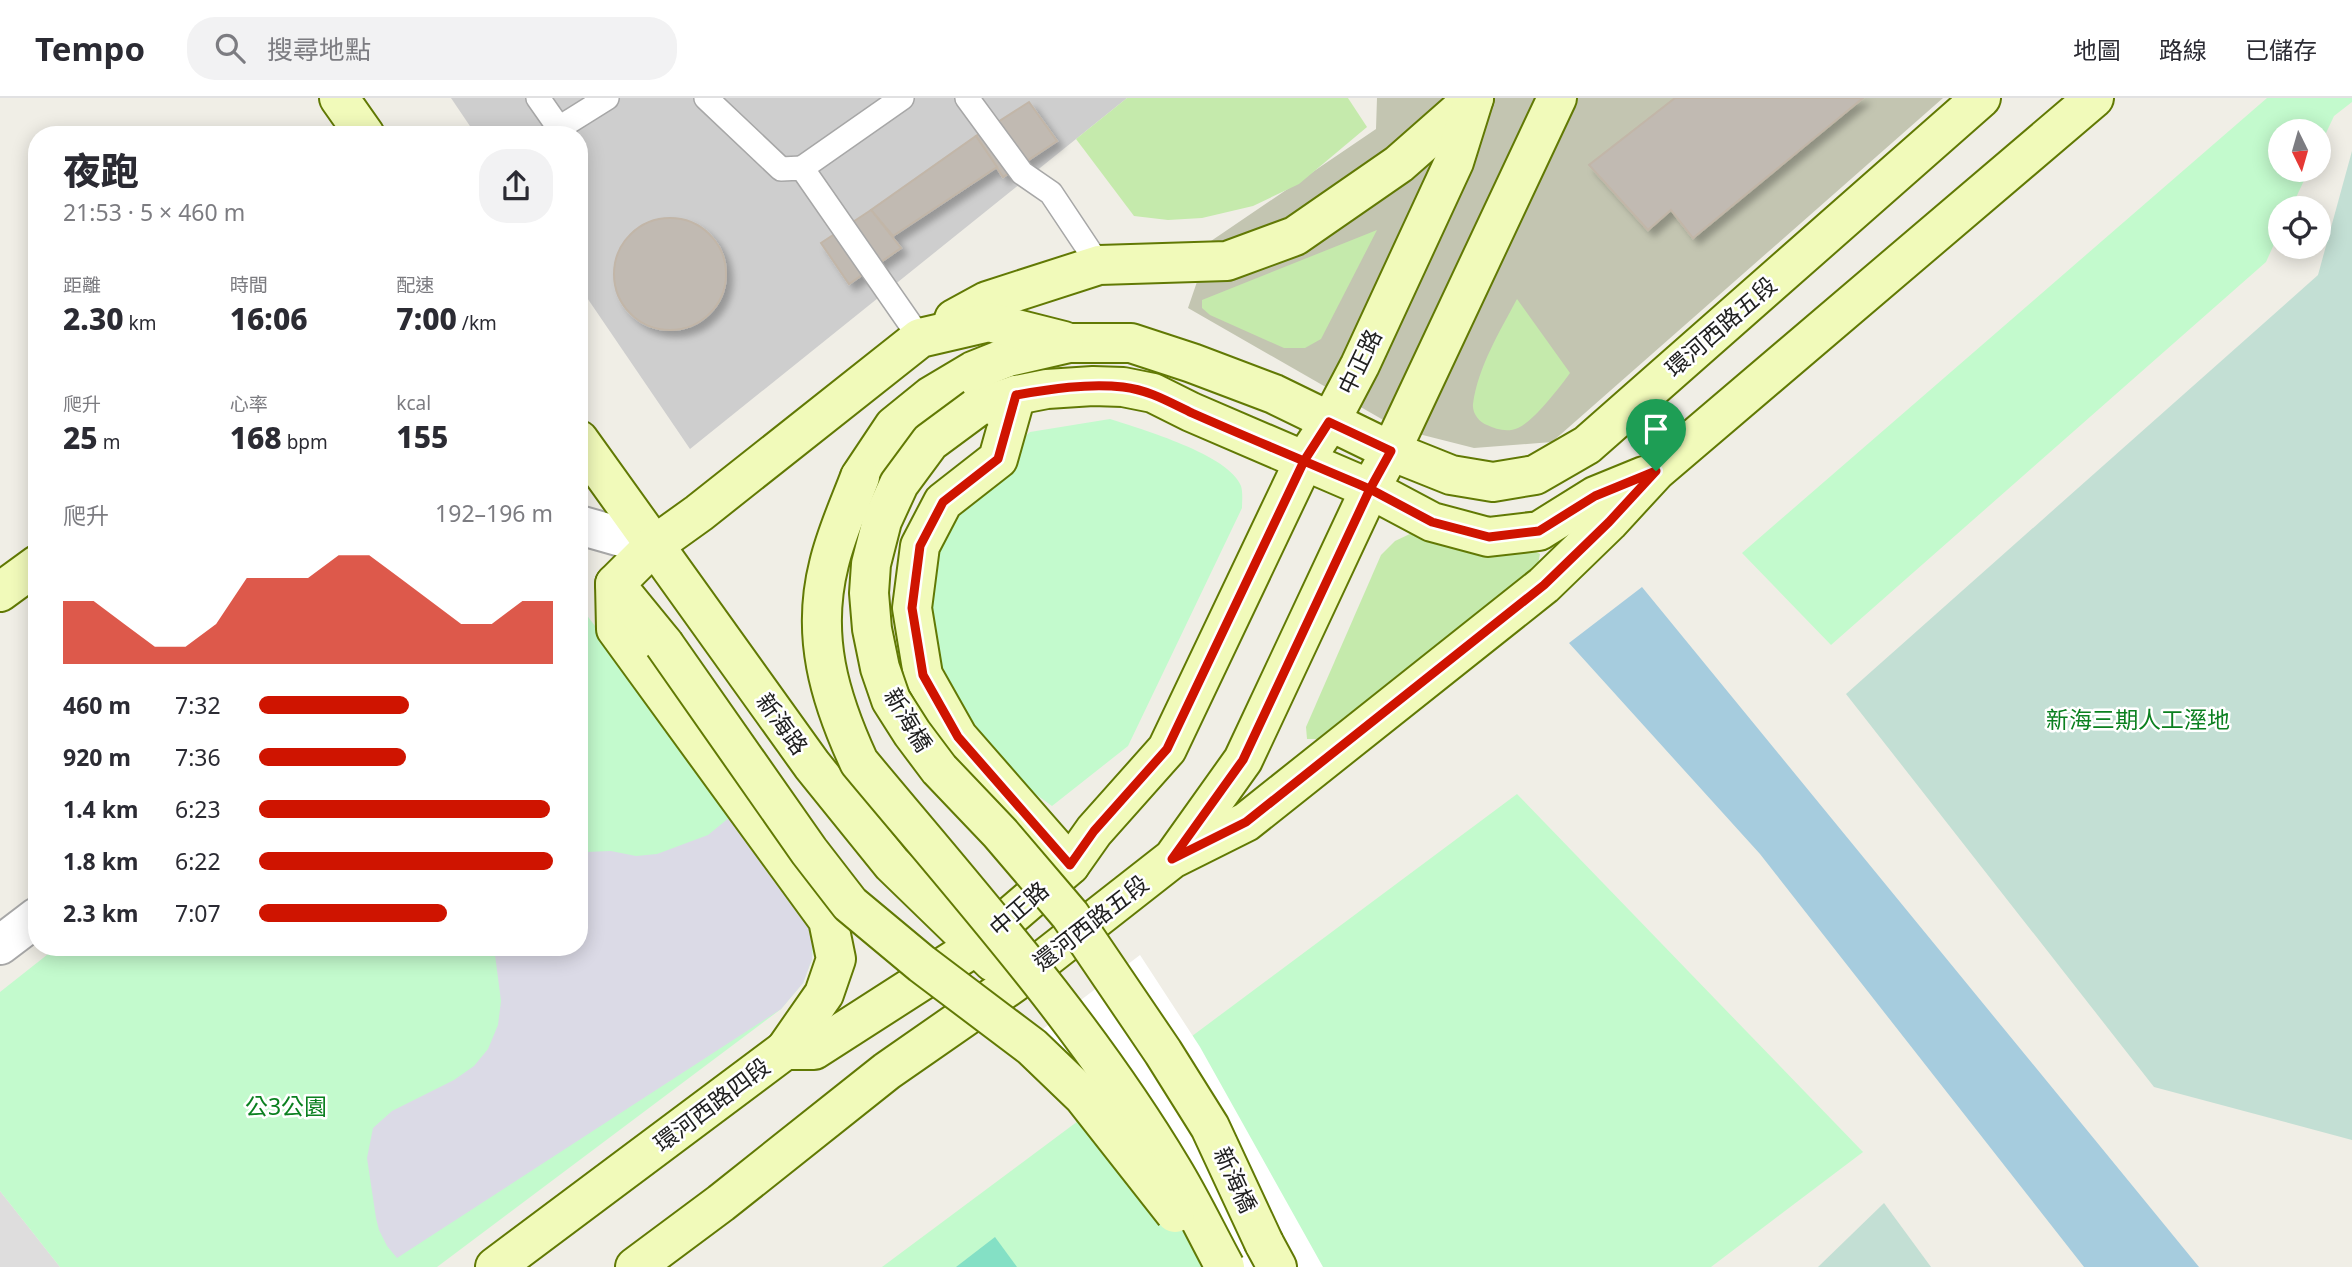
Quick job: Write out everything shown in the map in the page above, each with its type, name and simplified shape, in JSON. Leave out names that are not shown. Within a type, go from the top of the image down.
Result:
[{"type":"main road","points":[[339,98],[359,126]]},
{"type":"main road","points":[[785,1051],[824,994],[836,959],[828,920],[616,629],[615,584],[653,546],[699,513],[920,338],[987,301],[1099,265],[1227,261],[1296,236],[1399,164],[1474,98]]},
{"type":"main road","name":"中正路","points":[[976,946],[1070,865],[1094,831],[1167,749],[1304,461],[1360,365],[1454,162],[1474,98]]},
{"type":"main road","points":[[1172,859],[1243,760],[1557,98]]},
{"type":"main road","name":"環河西路五段","points":[[1069,343],[1131,343],[1192,363],[1274,394],[1391,451],[1451,475],[1493,482],[1535,475],[1587,445],[1980,98]]},
{"type":"main road","points":[[1656,471],[2094,98]]},
{"type":"main road","points":[[920,338],[989,322],[1069,343]]},
{"type":"main road","points":[[1069,343],[1008,357],[973,370],[932,396],[894,426],[860,477],[828,565],[822,602],[827,677],[841,722],[859,762],[1062,1010],[1119,1088],[1173,1170],[1224,1267]]},
{"type":"main road","name":"新海橋","points":[[1277,1267],[1210,1127],[1163,1052],[1070,915],[1000,833],[939,769],[891,700],[880,668],[872,629],[869,593],[871,564],[882,521],[899,484],[930,442],[976,408],[1016,395],[1047,389],[1093,386],[1123,387],[1153,393],[1370,489],[1432,522],[1489,537],[1539,531],[1595,496],[1656,471]]},
{"type":"main road","points":[[1016,395],[998,459],[943,502],[920,546],[912,608],[923,675],[958,737],[1070,865]]},
{"type":"main road","name":"新海路","points":[[588,453],[812,765],[892,864],[1014,982]]},
{"type":"main road","name":"還河西路五段","points":[[1014,982],[1172,859],[1246,822],[1534,594],[1609,522],[1656,471]]},
{"type":"main road","points":[[0,593],[28,572]]},
{"type":"main road","points":[[615,584],[664,644],[809,851],[850,904],[922,964],[1032,1047],[1083,1096],[1168,1206],[1224,1267]]},
{"type":"main road","name":"環河西路四段","points":[[495,1267],[785,1051],[814,1050],[976,946]]},
{"type":"main road","points":[[635,1267],[721,1203],[887,1071],[1014,982]]},
{"type":"street","points":[[588,528],[653,546]]},
{"type":"street","points":[[0,945],[28,924]]},
{"type":"lane","points":[[538,98],[558,126]]},
{"type":"lane","points":[[562,126],[607,98]]},
{"type":"lane","points":[[705,98],[781,169],[802,168],[902,98]]},
{"type":"lane","points":[[967,98],[1022,173],[1051,193],[1099,265]]},
{"type":"lane","points":[[802,168],[920,338]]},
{"type":"shaded area","points":[[451,98],[1127,98],[690,449],[588,299],[588,126],[470,126]]},
{"type":"shaded area","points":[[1377,98],[1943,98],[1552,442],[1474,448],[1399,429],[1188,308],[1211,241],[1376,129]]},
{"type":"shaded area","points":[[730,817],[812,929],[812,959],[803,983],[781,1009],[397,1258],[387,1246],[376,1218],[367,1158],[373,1128],[392,1111],[454,1080],[474,1066],[488,1049],[498,1025],[501,1001],[495,956],[588,956],[588,852],[611,851],[636,856],[657,854],[708,835]]},
{"type":"shaded area","points":[[0,1191],[60,1267],[0,1267]]},
{"type":"green space","points":[[1127,98],[1348,98],[1367,127],[1299,184],[1253,206],[1202,218],[1168,220],[1134,216],[1076,139]]},
{"type":"green space","points":[[2267,98],[2352,98],[2352,102],[2334,116],[2331,122],[2331,119],[2268,119],[2268,182],[2303,182],[2297,196],[2268,196],[2266,262],[1831,645],[1742,553]]},
{"type":"green space","name":"新海三期人工溼地","points":[[2352,151],[2352,1140],[2154,1087],[1846,694],[2318,275],[2322,259],[2331,259],[2331,228]]},
{"type":"green space","points":[[1377,230],[1321,339],[1305,348],[1284,348],[1210,315],[1202,308],[1202,300]]},
{"type":"green space","points":[[1517,299],[1570,373],[1531,419],[1518,428],[1506,430],[1481,422],[1475,414],[1473,404],[1485,363]]},
{"type":"green space","points":[[1110,419],[1183,445],[1220,464],[1241,486],[1242,508],[1128,746],[1052,806],[1009,775],[964,708],[932,647],[925,591],[938,521],[971,485],[1030,432]]},
{"type":"green space","points":[[1414,532],[1530,549],[1540,554],[1538,564],[1317,739],[1307,739],[1306,727],[1381,555],[1395,541]]},
{"type":"green space","name":"公3公園","points":[[588,617],[796,889],[813,947],[812,959],[803,983],[781,1009],[437,1267],[60,1267],[0,1191],[0,992],[46,956],[588,956]]},
{"type":"green space","points":[[1517,794],[1863,1152],[1711,1267],[882,1267]]},
{"type":"green space","points":[[1884,1203],[1931,1267],[1818,1267]]},
{"type":"green space","points":[[995,1237],[1017,1267],[956,1267]]},
{"type":"water","points":[[1642,587],[2199,1267],[2084,1267],[1760,854],[1569,643]]},
{"type":"pier","points":[[1140,955],[1200,1047],[1323,1267],[1212,1267],[1110,1125],[1014,1051]]},
{"type":"building","points":[[1675,98],[1863,98],[1693,238],[1671,210],[1648,230],[1589,165]]},
{"type":"building","points":[[1029,102],[1057,141],[1003,177],[976,136]]},
{"type":"building","points":[[976,136],[997,167],[893,236],[871,210]]},
{"type":"building","points":[[871,210],[901,248],[849,284],[821,243]]},
{"type":"building","points":[[670,218],[691,223],[709,235],[721,253],[726,274],[721,295],[709,313],[691,325],[670,330],[649,325],[631,313],[619,295],[614,274],[619,253],[631,235],[649,223]]},
{"type":"route","points":[[1656,471],[1595,496],[1539,531],[1489,537],[1432,522],[1370,489],[1391,451],[1329,422],[1304,461],[1167,749],[1094,831],[1070,865],[958,737],[923,675],[912,608],[920,546],[943,502],[998,459],[1016,395],[1047,389],[1093,386],[1123,387],[1153,393],[1191,412],[1252,437],[1304,461],[1370,489],[1243,760],[1172,859],[1246,822],[1544,585],[1609,522],[1656,471]]}]
